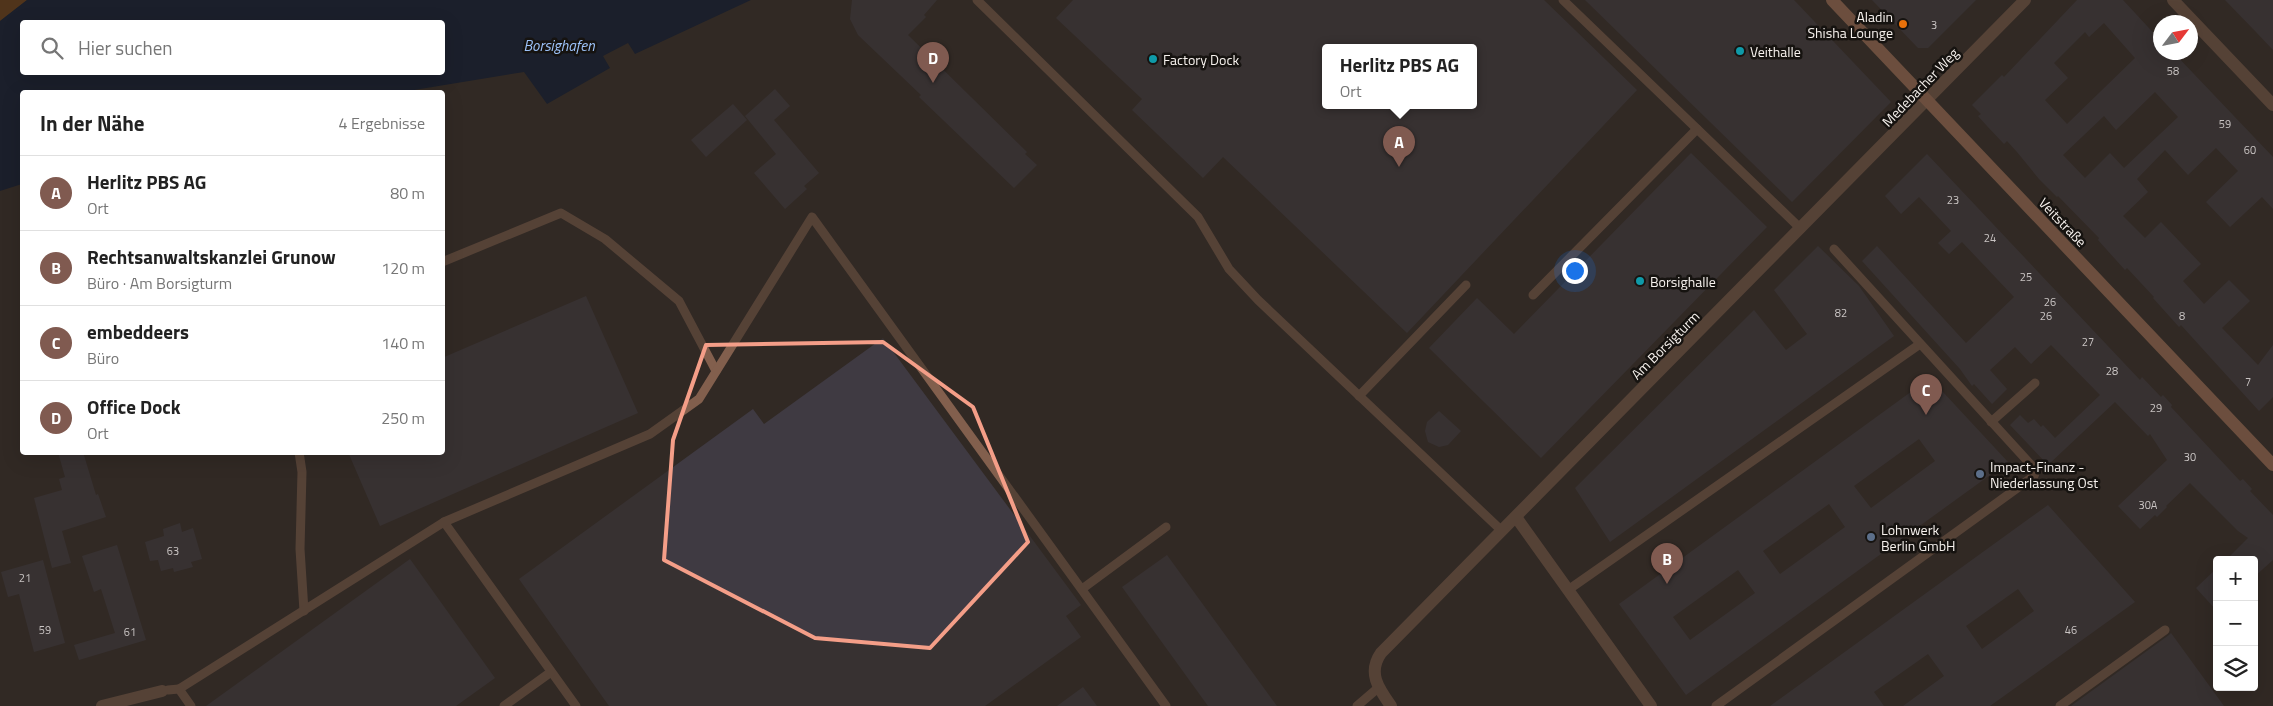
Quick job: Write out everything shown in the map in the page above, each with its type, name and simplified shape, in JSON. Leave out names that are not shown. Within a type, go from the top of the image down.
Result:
[{"type":"street","name":"Veitstraße","points":[[1832,0],[2272,461]]},
{"type":"street","name":"Medebacher Weg","points":[[1836,194],[2025,0]]},
{"type":"street","points":[[2173,0],[2273,104]]},
{"type":"street","name":"Am Borsigturm","points":[[1378,688],[1374,670],[1381,653],[1836,194]]},
{"type":"street","points":[[1516,517],[1651,706]]},
{"type":"street","points":[[1378,688],[1391,706]]},
{"type":"street","points":[[102,706],[165,690]]},
{"type":"lane","points":[[977,0],[1198,216],[1229,269],[1258,300],[1502,531]]},
{"type":"lane","points":[[1563,0],[1801,229]]},
{"type":"lane","points":[[1533,295],[1697,129]]},
{"type":"lane","points":[[445,261],[561,213],[605,239],[679,301],[716,371]]},
{"type":"lane","points":[[165,690],[179,689],[444,522],[650,434],[699,399],[812,217],[1166,706]]},
{"type":"lane","points":[[1716,706],[2034,476],[2035,472],[2032,466],[1834,250]]},
{"type":"lane","points":[[1359,396],[1466,285]]},
{"type":"lane","points":[[1568,590],[1920,344]]},
{"type":"lane","points":[[1991,422],[2036,383]]},
{"type":"lane","points":[[299,455],[302,472],[300,549],[304,611]]},
{"type":"lane","points":[[444,522],[576,706]]},
{"type":"lane","points":[[1082,589],[1166,527]]},
{"type":"lane","points":[[2060,706],[2165,630]]},
{"type":"lane","points":[[504,706],[552,672]]},
{"type":"lane","points":[[1357,706],[1378,688]]},
{"type":"lane","points":[[179,689],[191,706]]},
{"type":"highlighted area","points":[[883,342],[973,407],[1028,542],[930,648],[815,638],[664,560],[673,440],[706,345]]},
{"type":"shaded area","points":[[0,0],[27,0],[0,21]]},
{"type":"water","name":"Borsighafen","points":[[27,0],[751,0],[635,54],[628,43],[603,56],[610,68],[547,104],[524,72],[414,90],[20,90],[20,185],[0,191],[0,21]]},
{"type":"building","points":[[852,0],[937,0],[924,15],[926,17],[908,35],[1027,152],[1025,154],[1037,165],[1014,188],[919,97],[921,95],[858,35],[850,19]]},
{"type":"building","points":[[1073,0],[1544,0],[1637,90],[1407,333],[1223,157],[1203,178],[1132,110],[1142,99],[1056,18]]},
{"type":"building","name":"Veithalle","points":[[1585,0],[1794,0],[1891,102],[1792,202]]},
{"type":"building","points":[[1872,0],[1976,0],[1928,48],[1918,48]]},
{"type":"building","points":[[2077,0],[2123,0],[2153,32],[2153,60],[2181,60],[2273,157],[2273,209],[2262,197],[2230,227],[2206,202],[2238,171],[2216,148],[2188,175],[2165,150],[2137,179],[2148,192],[2123,216],[2145,238],[2161,222],[2201,264],[2183,281],[2204,304],[2229,280],[2250,301],[2222,328],[2258,365],[2273,345],[2273,397],[2259,411],[2181,325],[2179,327],[2127,268],[2125,270],[2098,240],[2099,238],[2039,179],[2007,141],[2004,144],[1978,116],[1981,114],[1972,105],[2002,75],[2004,77]],"holes":[[[2104,23],[2135,58],[2067,124],[2045,100],[2068,78],[2054,63],[2085,32],[2089,37]],[[2155,92],[2178,117],[2124,168],[2110,153],[2085,178],[2063,155],[2104,116],[2116,130]]]},
{"type":"building","points":[[2225,0],[2273,0],[2273,50],[2256,32]]},
{"type":"building","points":[[775,89],[790,106],[774,120],[819,173],[804,186],[807,189],[785,209],[754,173],[776,154],[745,116]]},
{"type":"building","points":[[733,104],[747,120],[706,157],[691,140]]},
{"type":"building","name":"Borsighalle","points":[[1691,153],[1767,227],[1541,458],[1429,348],[1477,298],[1514,334]]},
{"type":"building","points":[[1927,154],[2140,380],[2142,377],[2161,397],[2163,395],[2172,405],[2171,407],[2240,481],[2243,479],[2252,489],[2250,491],[2273,515],[2273,560],[2258,573],[2258,556],[2230,556],[2248,538],[2238,531],[2190,483],[2157,517],[2155,515],[2140,529],[2118,506],[2167,460],[2150,434],[2148,436],[2115,402],[2048,465],[2010,425],[2020,415],[2028,423],[2034,419],[2041,427],[2043,425],[2055,438],[2100,395],[2051,345],[2031,364],[2015,347],[1990,370],[2007,389],[1992,404],[1974,384],[1972,386],[1960,369],[1862,261],[1877,246],[1966,343],[2014,297],[1962,242],[1949,254],[1938,243],[1951,231],[1919,197],[1901,214],[1885,196]]},
{"type":"building","points":[[1818,246],[1859,286],[1894,336],[1610,542],[1575,488],[1754,310],[1786,350],[1807,334],[1774,290]]},
{"type":"building","points":[[586,296],[638,413],[380,526],[349,455],[445,455],[445,357]]},
{"type":"building","points":[[883,338],[1081,605],[1066,616],[1081,637],[985,706],[609,706],[519,579],[753,409],[764,424]]},
{"type":"building","points":[[1930,378],[2008,462],[1686,695],[1619,604]],"holes":[[[1919,439],[1935,461],[1871,508],[1854,486]],[[1829,504],[1845,527],[1780,574],[1763,551]],[[1738,570],[1755,593],[1690,640],[1673,617]]]},
{"type":"building","points":[[1439,411],[1461,431],[1448,445],[1439,447],[1428,442],[1425,431],[1427,422]]},
{"type":"building","points":[[59,455],[84,455],[96,495],[98,494],[106,517],[62,531],[71,563],[52,568],[34,498],[62,490],[59,479],[65,477]]},
{"type":"building","points":[[2048,505],[2135,602],[1990,706],[1903,706],[1944,676],[1928,654],[1874,692],[1884,706],[1770,706]],"holes":[[[2018,589],[2034,611],[1982,649],[1966,626]]]},
{"type":"building","points":[[180,523],[182,532],[193,528],[202,559],[191,562],[193,567],[174,572],[173,568],[161,571],[158,560],[150,561],[145,542],[164,536],[163,529]]},
{"type":"building","points":[[117,545],[146,640],[79,660],[74,645],[115,633],[101,589],[94,592],[82,556]]},
{"type":"building","points":[[1167,555],[1277,706],[1208,706],[1122,587]]},
{"type":"building","points":[[410,559],[495,678],[456,706],[206,706]]},
{"type":"building","points":[[43,560],[65,643],[34,652],[19,594],[8,597],[1,572]]},
{"type":"building","points":[[2213,572],[2213,607],[2196,588]]},
{"type":"building","points":[[2171,633],[2224,706],[2071,706]]},
{"type":"building","points":[[1083,687],[1097,706],[1057,706]]},
{"type":"place","name":"Aladin Shisha Lounge","points":[[1903,24]]},
{"type":"place","name":"Veithalle","points":[[1740,51]]},
{"type":"place","name":"Factory Dock","points":[[1153,59]]},
{"type":"place","name":"Office Dock","points":[[933,83]]},
{"type":"place","name":"Herlitz PBS AG","points":[[1399,167]]},
{"type":"place","name":"Borsighalle","points":[[1640,281]]},
{"type":"place","name":"embeddeers","points":[[1926,415]]},
{"type":"place","name":"Impact-Finanz - Niederlassung Ost","points":[[1980,474]]},
{"type":"place","name":"Lohnwerk Berlin GmbH","points":[[1871,537]]},
{"type":"place","name":"Rechtsanwaltskanzlei Grunow","points":[[1667,584]]}]
